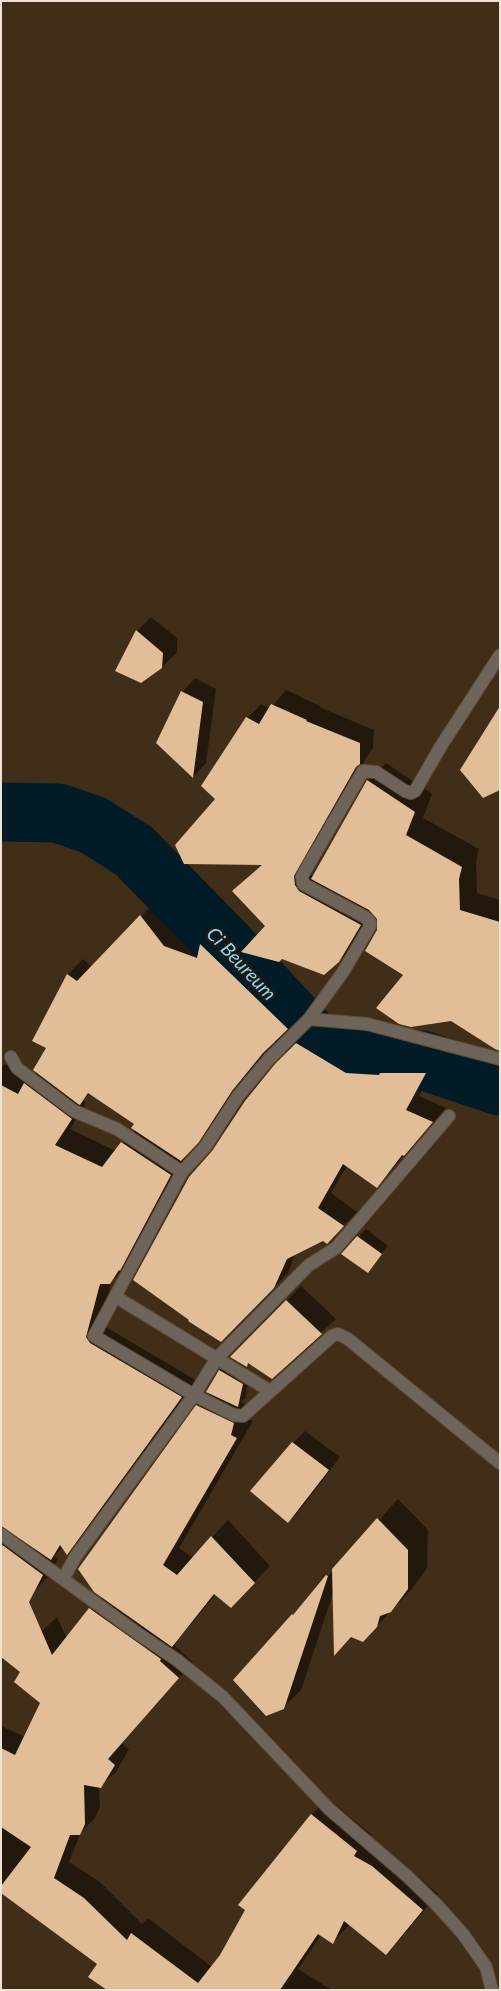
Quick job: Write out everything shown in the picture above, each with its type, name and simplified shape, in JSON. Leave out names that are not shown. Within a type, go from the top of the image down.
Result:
[{"type":"street","points":[[500,655],[441,746],[416,791],[410,793],[405,791],[376,772],[363,772],[302,876],[303,884],[365,916],[370,924],[343,972],[307,1021],[268,1059],[238,1096],[204,1147],[182,1172],[94,1336],[194,1394],[234,1415],[243,1416],[332,1336],[338,1334],[348,1339],[500,1464]]},
{"type":"street","points":[[307,1021],[367,1024],[500,1059]]},
{"type":"street","points":[[11,1057],[17,1068],[74,1111],[117,1129],[182,1172]]},
{"type":"street","points":[[63,1579],[76,1556],[194,1394],[217,1358],[309,1265],[336,1248],[449,1116]]},
{"type":"street","points":[[116,1298],[270,1391]]},
{"type":"street","points":[[1,1534],[137,1634],[177,1660],[222,1697],[329,1809],[407,1876],[436,1904],[463,1934],[486,1967],[492,1990]]},
{"type":"building","points":[[136,630],[163,653],[162,668],[141,683],[115,671]]},
{"type":"building","points":[[181,691],[203,702],[193,778],[156,743]]},
{"type":"building","points":[[271,704],[306,721],[360,743],[360,764],[356,767],[294,876],[295,885],[299,891],[361,925],[339,962],[324,975],[282,959],[279,962],[241,952],[265,926],[232,891],[262,865],[184,864],[175,845],[215,799],[201,786],[246,717],[259,724]]},
{"type":"building","points":[[500,706],[500,790],[483,798],[460,770]]},
{"type":"building","points":[[367,780],[415,812],[406,835],[462,867],[459,879],[460,910],[500,922],[500,1051],[451,1021],[411,1027],[399,1024],[376,1008],[403,975],[365,951],[377,930],[377,919],[369,910],[311,879]]},
{"type":"building","points":[[140,915],[164,946],[197,958],[200,944],[288,1029],[263,1053],[232,1091],[199,1142],[181,1161],[131,1128],[134,1124],[88,1093],[80,1105],[33,1070],[46,1048],[32,1041],[67,974],[77,981]]},
{"type":"building","points":[[296,1043],[346,1073],[379,1075],[380,1073],[426,1073],[406,1110],[433,1122],[404,1156],[402,1155],[377,1188],[343,1164],[318,1208],[344,1226],[327,1244],[323,1241],[287,1259],[274,1288],[221,1342],[188,1321],[133,1280],[189,1177],[212,1151],[245,1101],[275,1064]]},
{"type":"building","points":[[24,1083],[72,1119],[55,1145],[102,1167],[121,1142],[171,1175],[120,1271],[110,1284],[100,1284],[86,1337],[90,1343],[182,1397],[67,1555],[60,1545],[51,1560],[1,1526],[1,1085],[18,1094]]},
{"type":"building","points":[[357,1236],[382,1254],[368,1273],[341,1254]]},
{"type":"building","points":[[286,1300],[322,1334],[272,1379],[248,1363],[247,1367],[230,1357]]},
{"type":"building","points":[[219,1370],[243,1384],[238,1407],[206,1392]]},
{"type":"building","points":[[196,1405],[234,1423],[231,1435],[237,1438],[163,1565],[177,1575],[211,1536],[255,1583],[231,1608],[214,1594],[172,1647],[94,1592],[78,1569]]},
{"type":"building","points":[[292,1442],[329,1470],[288,1523],[250,1491]]},
{"type":"building","points":[[377,1518],[408,1550],[408,1589],[391,1612],[380,1616],[377,1627],[363,1642],[351,1637],[334,1656],[332,1569]]},
{"type":"building","points":[[1,1544],[43,1575],[29,1602],[52,1655],[89,1608],[161,1659],[160,1661],[179,1678],[108,1759],[115,1765],[101,1788],[84,1785],[85,1824],[80,1835],[70,1835],[54,1878],[84,1898],[127,1940],[131,1933],[198,1983],[220,1955],[245,1910],[238,1905],[311,1814],[357,1851],[354,1856],[372,1866],[423,1910],[386,1955],[344,1921],[333,1944],[318,1934],[280,1990],[107,1990],[88,1977],[97,1964],[1,1893],[1,1886],[31,1847],[1,1827],[1,1748],[15,1755],[40,1703],[14,1682],[20,1672],[1,1657]]},
{"type":"building","points":[[326,1575],[328,1576],[284,1709],[266,1716],[233,1680],[293,1615]]},
{"type":"waterway","name":"Ci Beureum","points":[[1,812],[58,813],[93,825],[134,851],[221,940],[313,1040],[354,1056],[422,1060],[500,1086]]}]
